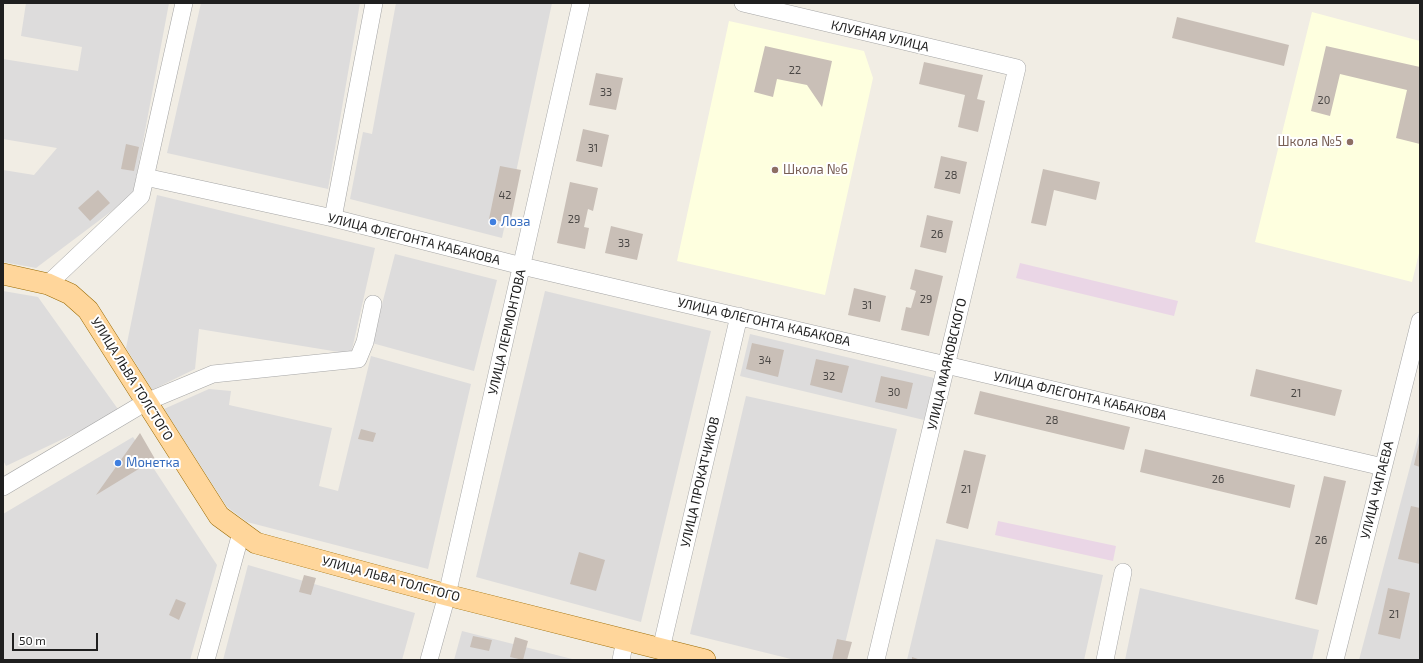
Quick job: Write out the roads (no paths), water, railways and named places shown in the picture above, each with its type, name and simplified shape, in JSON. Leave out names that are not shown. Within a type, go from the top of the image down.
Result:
[{"type":"main road","name":"УЛИЦА ЛЬВА ТОЛСТОГО","points":[[3,274],[48,284],[70,294],[88,310],[219,516],[256,543],[447,595],[705,660]]},
{"type":"street","points":[[48,284],[141,196],[184,3]]},
{"type":"street","points":[[333,218],[374,3]]},
{"type":"street","name":"УЛИЦА ЛЕРМОНТОВА","points":[[429,660],[447,595],[582,3]]},
{"type":"street","name":"КЛУБНАЯ УЛИЦА","points":[[743,3],[1017,68]]},
{"type":"street","name":"УЛИЦА МАЯКОВСКОГО","points":[[876,660],[1017,68]]},
{"type":"street","name":"УЛИЦА ФЛЕГОНТА КАБАКОВА","points":[[145,177],[333,218],[522,266],[1383,467]]},
{"type":"street","points":[[3,487],[146,402],[213,374],[358,359],[365,342],[373,304]]},
{"type":"street","name":"УЛИЦА ПРОКАТЧИКОВ","points":[[661,649],[739,316]]},
{"type":"street","name":"УЛИЦА ЧАПАЕВА","points":[[1335,660],[1420,321]]},
{"type":"street","points":[[206,660],[241,533]]},
{"type":"street","points":[[1105,660],[1123,572]]},
{"type":"street","points":[[621,660],[625,640]]},
{"type":"place","name":"Школа №5","points":[[1350,142]]},
{"type":"place","name":"Школа №6","points":[[775,170]]},
{"type":"place","name":"Лоза","points":[[493,222]]},
{"type":"place","name":"Монетка","points":[[118,463]]}]
